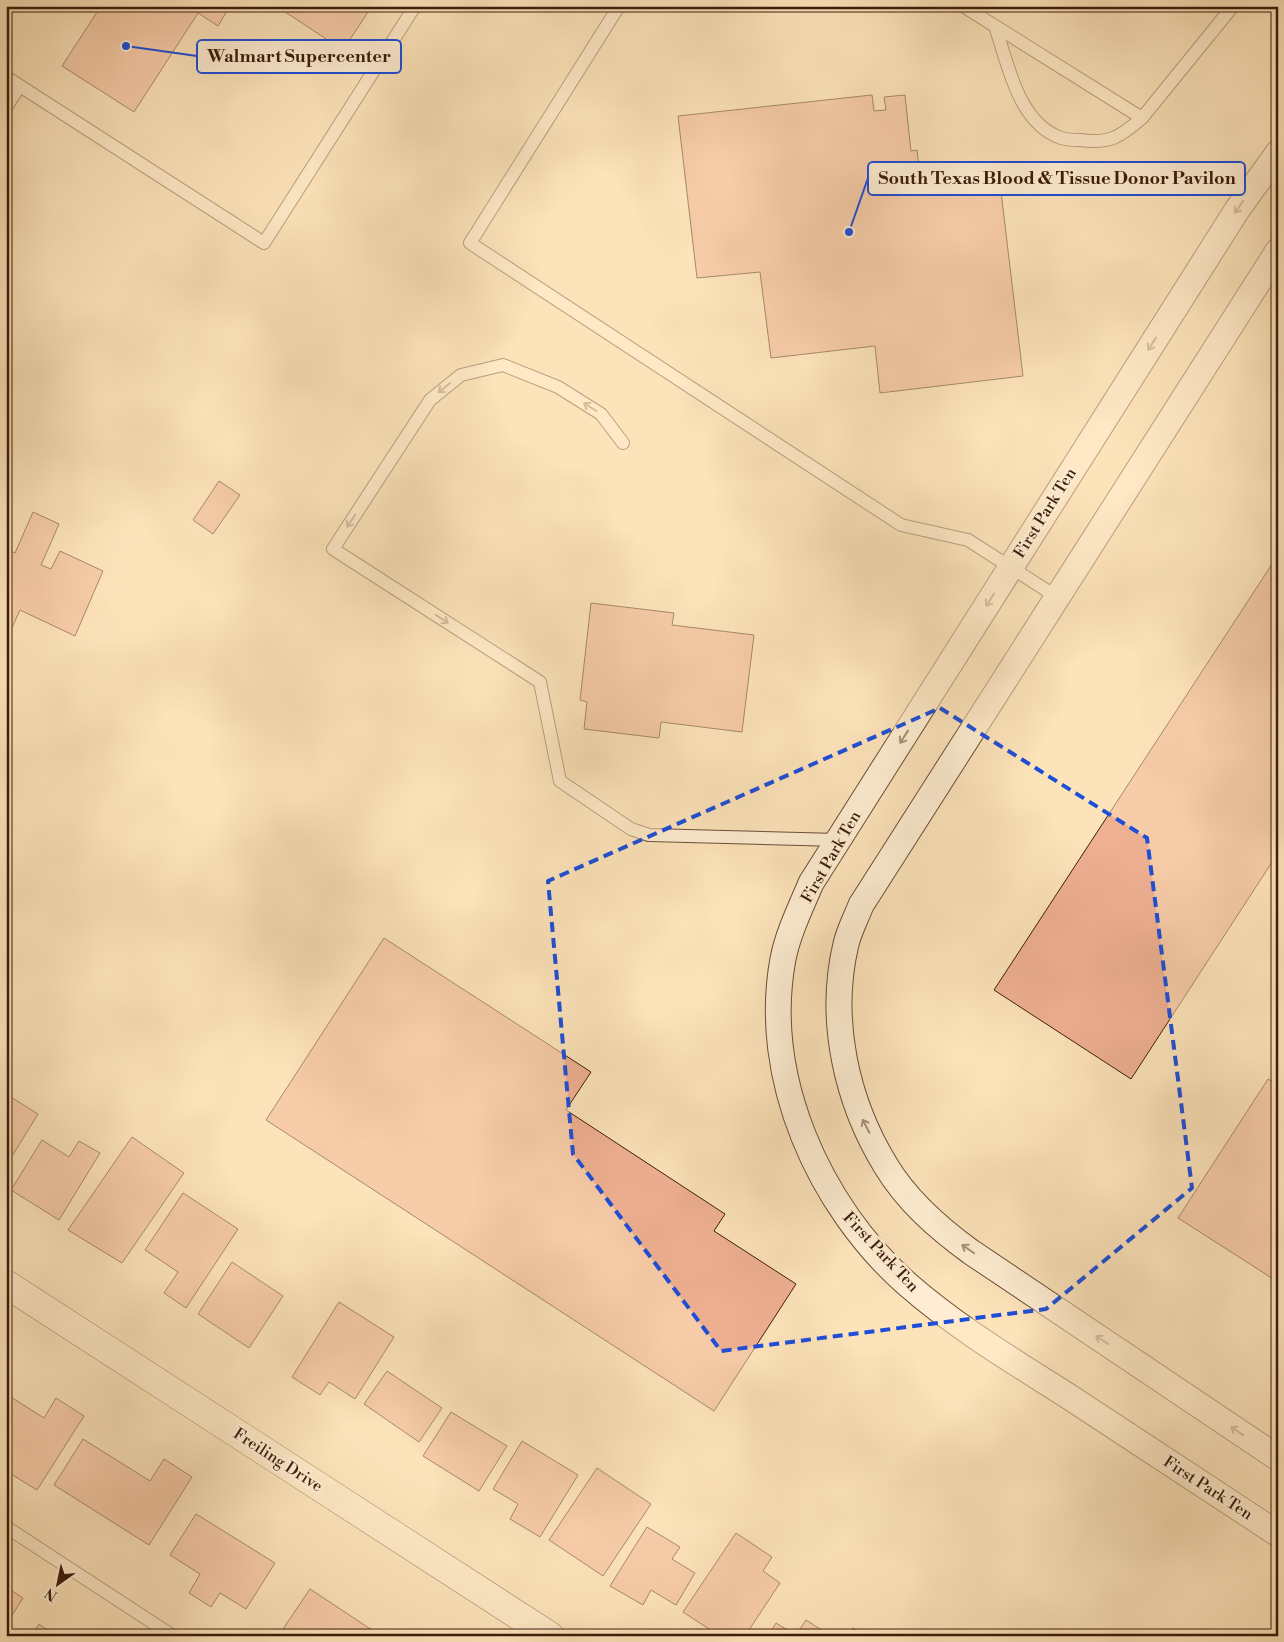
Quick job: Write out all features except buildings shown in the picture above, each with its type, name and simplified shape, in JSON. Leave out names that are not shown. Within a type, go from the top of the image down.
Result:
[{"type":"street","name":"First Park Ten","points":[[1278,153],[1237,210],[811,883],[784,956],[779,984],[783,1066],[803,1138],[833,1198],[853,1226],[906,1283],[972,1334],[1278,1534]]},
{"type":"street","points":[[1278,251],[861,905],[846,941],[841,965],[839,991],[842,1052],[858,1111],[886,1166],[923,1213],[971,1252],[1278,1458]]},
{"type":"street","name":"Freiling Drive","points":[[6,1284],[550,1636]]},
{"type":"lane","points":[[6,77],[264,243],[415,6]]},
{"type":"lane","points":[[619,6],[470,243],[901,525],[968,540],[1057,597]]},
{"type":"lane","points":[[963,6],[1142,118]]},
{"type":"lane","points":[[994,26],[1022,102],[1040,126],[1062,138],[1100,143],[1125,133],[1142,118],[1233,6]]},
{"type":"lane","points":[[6,107],[20,86]]},
{"type":"lane","points":[[623,443],[601,414],[558,387],[503,365],[461,374],[430,400],[333,549],[540,682],[560,781],[631,829],[649,835],[838,840]]},
{"type":"lane","points":[[6,1527],[173,1636]]},
{"type":"highlighted area","points":[[940,708],[1147,838],[1192,1188],[1046,1309],[721,1351],[573,1154],[548,881]]},
{"type":"place","name":"Walmart Supercenter","points":[[126,46]]},
{"type":"place","name":"South Texas Blood & Tissue Donor Pavilon","points":[[849,232]]}]
